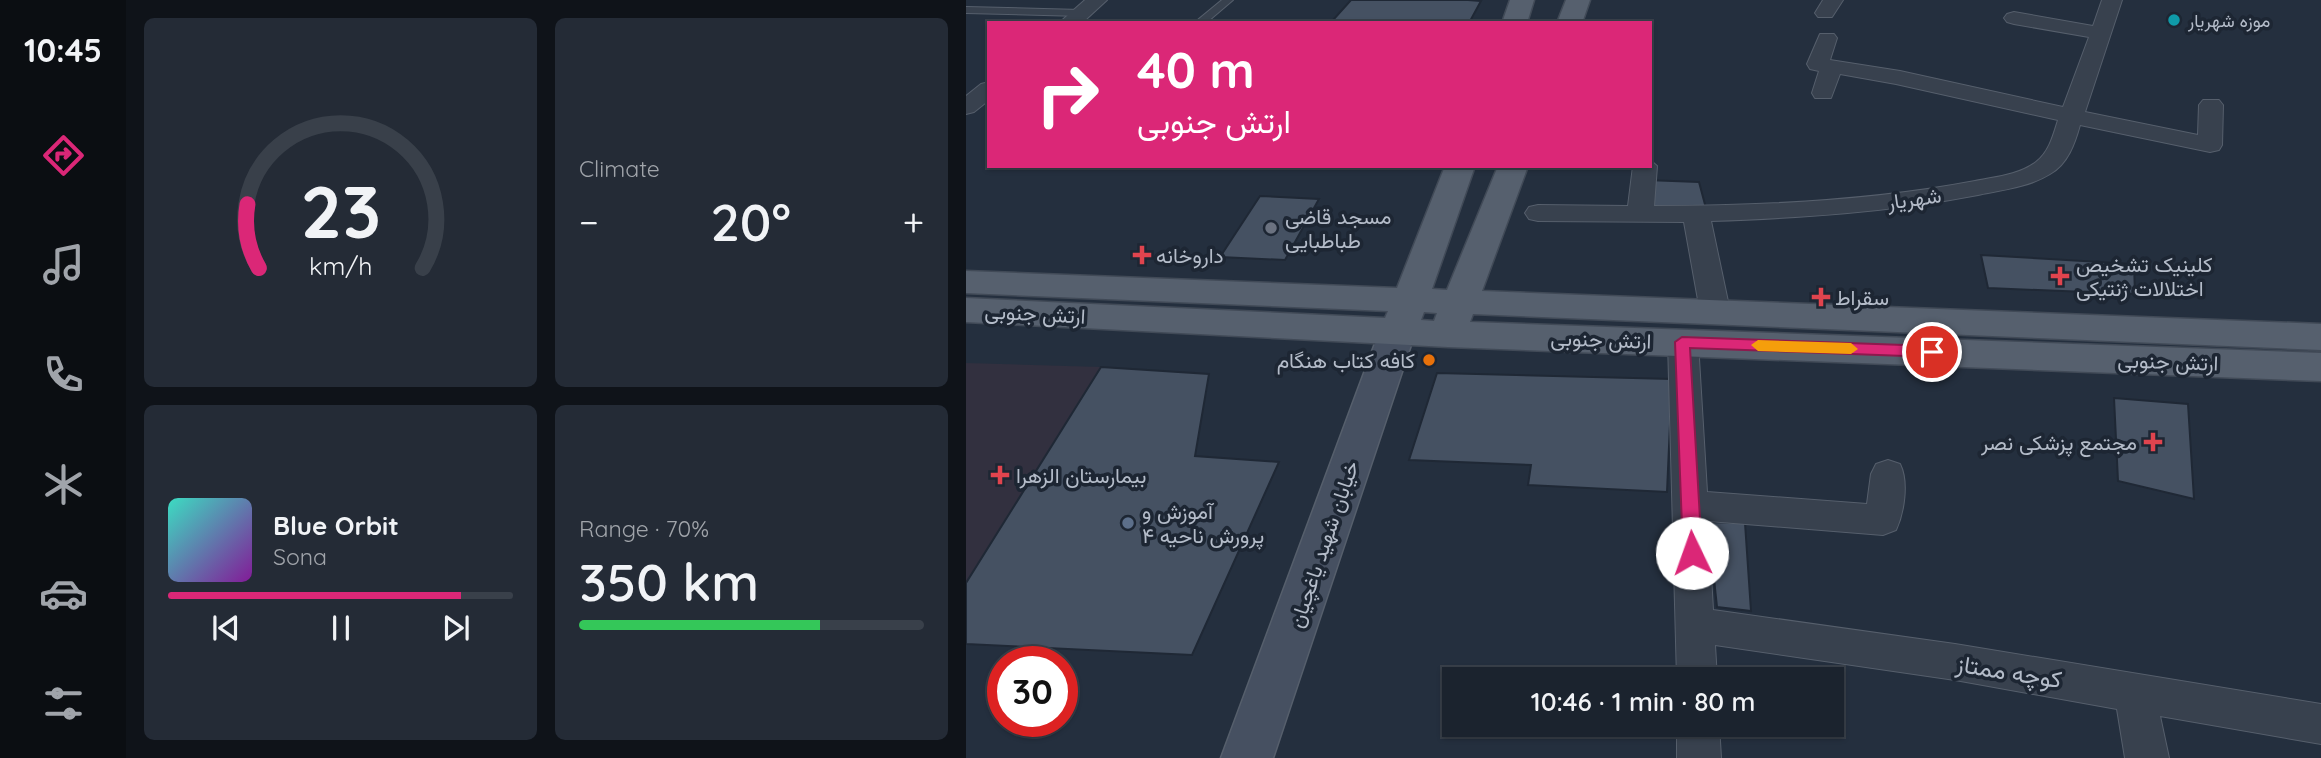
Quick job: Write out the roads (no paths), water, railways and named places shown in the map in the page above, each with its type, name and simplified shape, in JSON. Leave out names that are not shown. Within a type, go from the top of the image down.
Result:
[{"type":"main road","points":[[1515,21],[1522,0]]},
{"type":"main road","points":[[1570,21],[1578,0]]},
{"type":"main road","points":[[1404,316],[1459,168]]},
{"type":"main road","points":[[1453,318],[1512,168]]},
{"type":"main road","name":"ارتش جنوبی","points":[[966,282],[1404,316]]},
{"type":"main road","name":"ارتش جنوبی","points":[[966,310],[1453,318],[1682,342],[2321,367]]},
{"type":"main road","name":"ارتش جنوبی","points":[[1453,318],[1715,311],[2321,337]]},
{"type":"main road","name":"خیابان شهید یاغچیان","points":[[1247,758],[1404,316]]},
{"type":"street","name":"شهریار","points":[[1538,213],[1696,214],[1884,203],[2017,180],[2043,168],[2060,150],[2112,0]]},
{"type":"street","points":[[2014,18],[2100,33]]},
{"type":"street","points":[[1827,38],[1818,64],[2073,115],[2210,153],[2211,105]]},
{"type":"street","points":[[1823,93],[1832,66]]},
{"type":"street","points":[[966,107],[987,91]]},
{"type":"street","points":[[1640,213],[1645,168]]},
{"type":"street","points":[[1696,214],[1715,311]]},
{"type":"street","points":[[1682,342],[1697,667]]},
{"type":"street","points":[[1690,505],[1883,520],[1888,474]]},
{"type":"street","name":"کوچه ممتاز","points":[[1695,625],[1955,662],[2321,724]]},
{"type":"street","points":[[2135,692],[2147,758]]},
{"type":"street","points":[[1698,737],[1699,758]]},
{"type":"lane","points":[[1202,21],[1228,0]]},
{"type":"lane","points":[[966,10],[1082,12]]},
{"type":"place","name":"موزه شهریار","points":[[2174,20]]},
{"type":"place","name":"مسجد قاضی طباطبایی","points":[[1271,228]]},
{"type":"place","name":"داروخانه","points":[[1142,255]]},
{"type":"place","name":"کلینیک تشخیص اختلالات ژنتیکی","points":[[2060,276]]},
{"type":"place","name":"سقراط","points":[[1821,297]]},
{"type":"place","name":"کافه کتاب هنگام","points":[[1429,360]]},
{"type":"place","name":"مجتمع پزشکی نصر","points":[[2153,442]]},
{"type":"place","name":"بیمارستان الزهرا","points":[[1000,475]]},
{"type":"place","name":"آموزش و پرورش ناحیه ۴","points":[[1128,523]]}]
